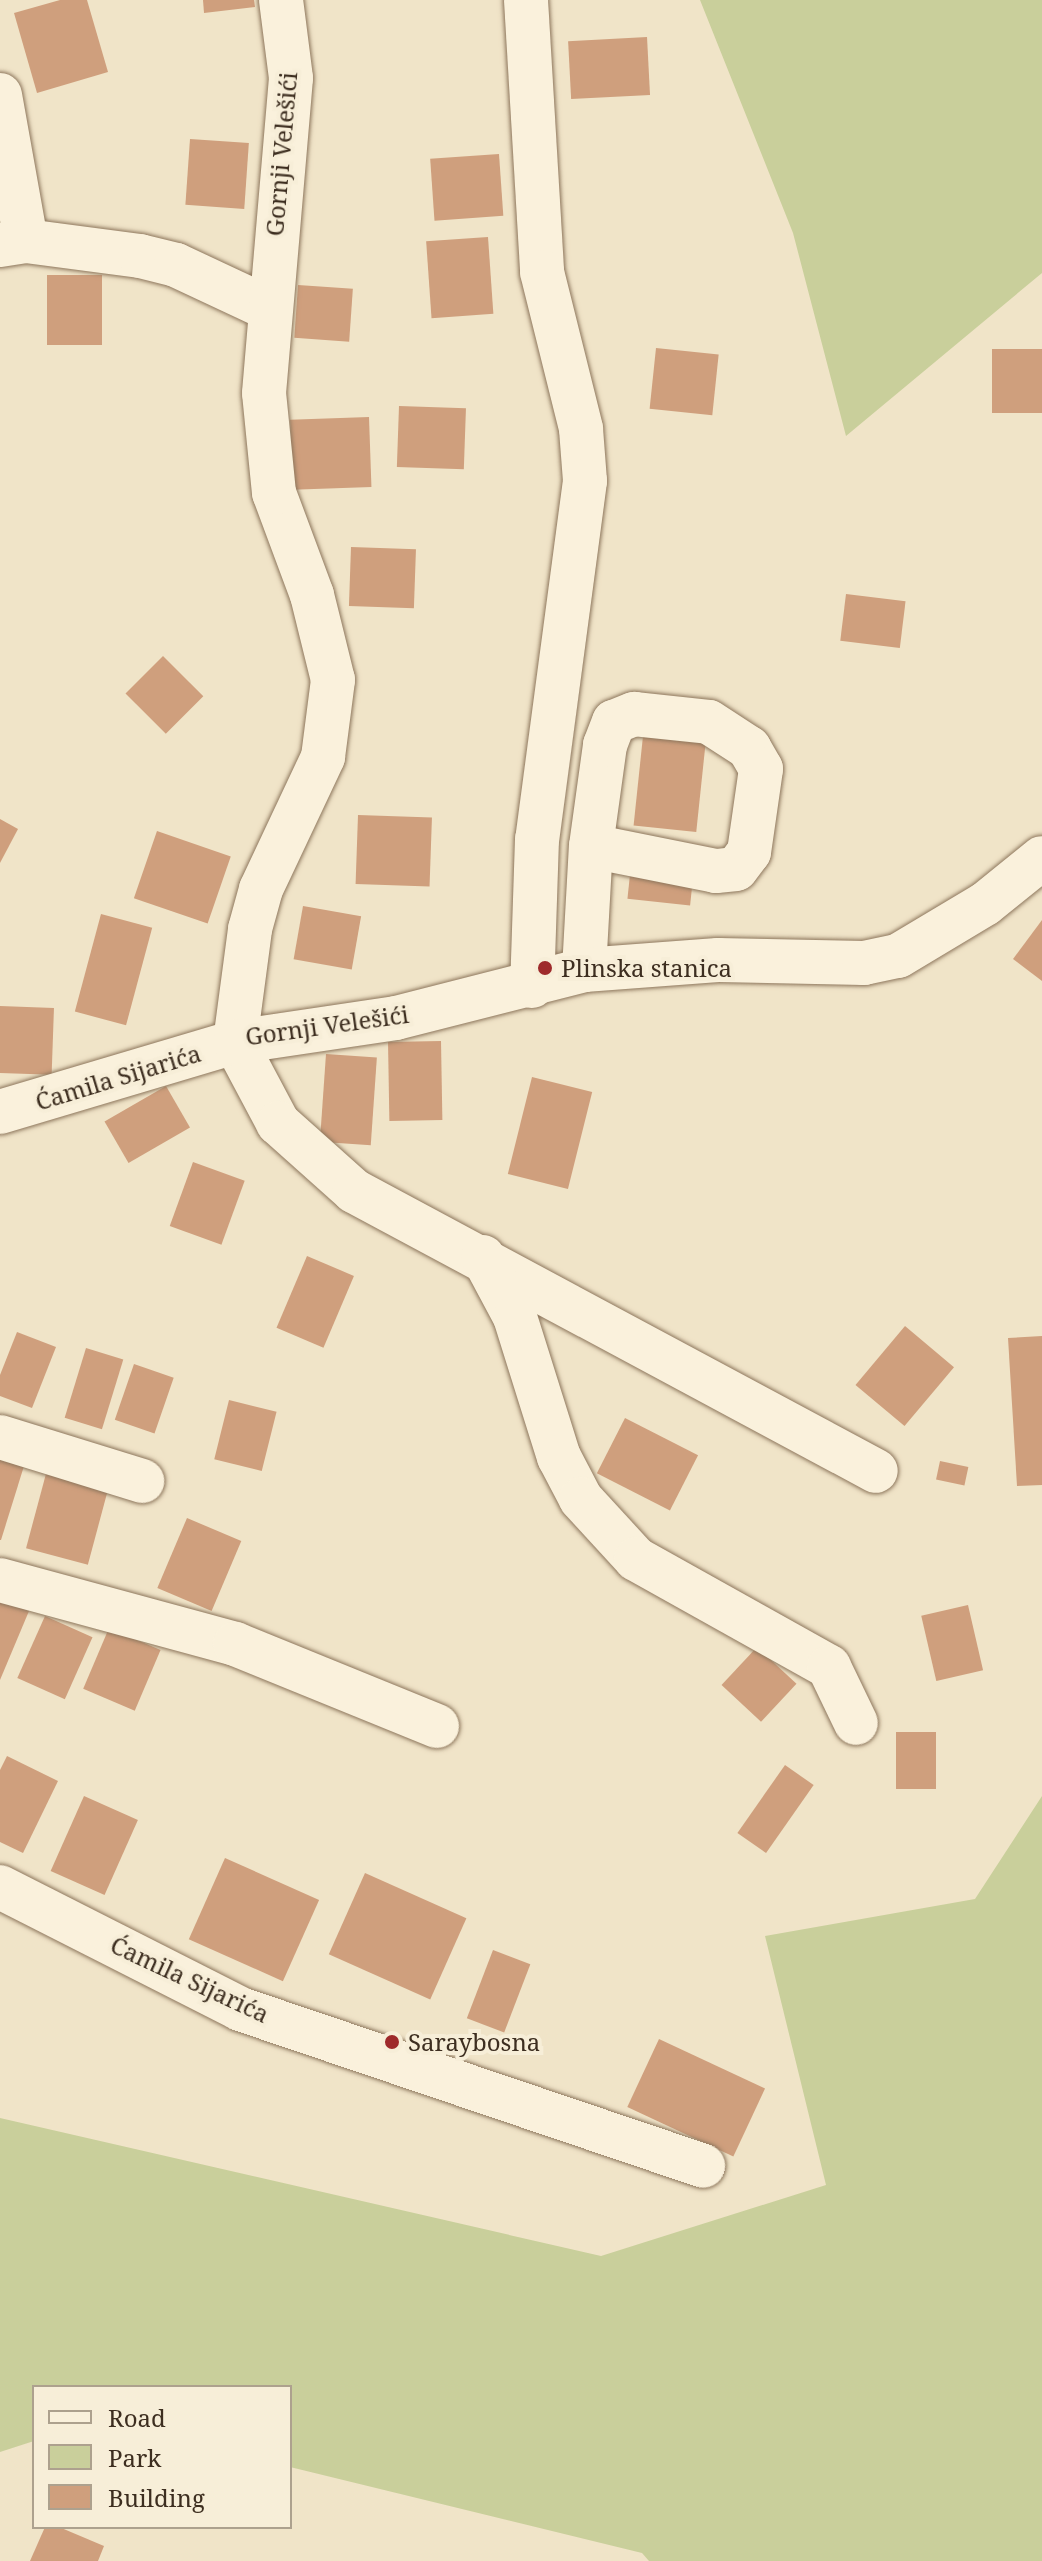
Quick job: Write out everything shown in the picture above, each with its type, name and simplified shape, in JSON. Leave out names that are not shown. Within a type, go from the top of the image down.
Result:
[{"type":"street","name":"Gornji Velešići","points":[[281,0],[291,78],[268,308],[264,393],[274,493],[312,595],[333,680],[323,757],[261,889],[250,929],[235,1042],[396,1018],[532,986],[584,970],[718,960],[864,963],[898,956],[963,919],[1042,858]]},
{"type":"street","points":[[526,0],[542,272],[581,429],[585,481],[537,839],[532,986]]},
{"type":"street","points":[[0,95],[13,243],[95,247],[176,265],[268,308]]},
{"type":"street","points":[[584,970],[591,846]]},
{"type":"street","points":[[235,1042],[278,1123],[354,1191],[483,1257],[876,1471]]},
{"type":"street","name":"Ćamila Sijarića","points":[[0,1112],[235,1042]]},
{"type":"street","points":[[483,1257],[515,1317],[559,1457],[581,1499],[636,1559],[829,1667],[856,1723]]},
{"type":"street","points":[[0,1437],[142,1481]]},
{"type":"street","points":[[0,1580],[235,1644],[437,1726]]},
{"type":"street","name":"Ćamila Sijarića","points":[[0,1887],[240,2009],[703,2166]]},
{"type":"green space","points":[[700,0],[1042,0],[1042,273],[846,436],[793,233]]},
{"type":"green space","points":[[1042,1796],[1042,2561],[649,2561],[642,2553],[292,2467],[292,2385],[32,2385],[32,2442],[0,2452],[0,2118],[601,2256],[826,2185],[765,1936],[975,1899]]},
{"type":"building","points":[[60,0],[87,0],[108,72],[37,93],[14,13]]},
{"type":"building","points":[[203,0],[254,0],[255,7],[204,13]]},
{"type":"building","points":[[647,37],[650,95],[571,99],[568,41]]},
{"type":"building","points":[[190,139],[249,143],[244,209],[185,205]]},
{"type":"building","points":[[499,154],[503,216],[434,221],[430,159]]},
{"type":"building","points":[[488,237],[493,314],[432,318],[426,241]]},
{"type":"building","points":[[47,275],[102,275],[102,345],[47,345]]},
{"type":"building","points":[[298,285],[353,289],[349,342],[294,338]]},
{"type":"building","points":[[656,348],[719,355],[712,415],[650,409]]},
{"type":"building","points":[[992,349],[1042,349],[1042,413],[992,413]]},
{"type":"building","points":[[399,406],[466,408],[464,469],[397,467]]},
{"type":"building","points":[[369,417],[371,487],[292,490],[290,420]]},
{"type":"building","points":[[351,547],[416,549],[414,608],[349,606]]},
{"type":"building","points":[[846,594],[906,601],[900,648],[840,641]]},
{"type":"building","points":[[163,656],[203,696],[166,734],[126,693]]},
{"type":"building","points":[[643,736],[706,743],[696,832],[634,826]]},
{"type":"building","points":[[358,815],[432,818],[430,887],[356,884]]},
{"type":"building","points":[[0,819],[18,829],[0,863]]},
{"type":"building","points":[[157,831],[231,856],[208,924],[134,898]]},
{"type":"building","points":[[631,865],[694,872],[690,905],[627,899]]},
{"type":"building","points":[[303,906],[361,916],[352,969],[294,959]]},
{"type":"building","points":[[101,914],[152,928],[126,1025],[75,1012]]},
{"type":"building","points":[[1042,920],[1042,981],[1013,959]]},
{"type":"building","points":[[0,1006],[54,1008],[52,1075],[0,1073]]},
{"type":"building","points":[[441,1041],[442,1120],[389,1121],[388,1042]]},
{"type":"building","points":[[326,1054],[377,1058],[371,1145],[320,1142]]},
{"type":"building","points":[[532,1077],[592,1092],[568,1189],[508,1174]]},
{"type":"building","points":[[166,1086],[190,1128],[129,1163],[105,1122]]},
{"type":"building","points":[[193,1162],[245,1181],[221,1245],[170,1226]]},
{"type":"building","points":[[307,1256],[354,1276],[323,1348],[277,1328]]},
{"type":"building","points":[[905,1326],[954,1367],[905,1426],[856,1385]]},
{"type":"building","points":[[17,1332],[56,1347],[32,1408],[0,1396],[0,1375]]},
{"type":"building","points":[[1042,1336],[1042,1485],[1017,1486],[1008,1338]]},
{"type":"building","points":[[86,1348],[123,1359],[102,1429],[65,1418]]},
{"type":"building","points":[[134,1364],[174,1378],[155,1433],[115,1420]]},
{"type":"building","points":[[229,1400],[277,1412],[262,1471],[214,1459]]},
{"type":"building","points":[[625,1418],[698,1455],[670,1510],[597,1473]]},
{"type":"building","points":[[0,1459],[24,1466],[1,1540],[0,1540]]},
{"type":"building","points":[[940,1461],[968,1467],[964,1486],[936,1480]]},
{"type":"building","points":[[47,1470],[109,1487],[88,1565],[26,1548]]},
{"type":"building","points":[[187,1518],[241,1541],[212,1611],[157,1588]]},
{"type":"building","points":[[0,1599],[29,1611],[0,1680]]},
{"type":"building","points":[[968,1605],[983,1670],[936,1681],[921,1616]]},
{"type":"building","points":[[45,1616],[93,1637],[65,1699],[17,1678]]},
{"type":"building","points":[[109,1628],[161,1650],[135,1711],[83,1689]]},
{"type":"building","points":[[757,1647],[796,1684],[761,1722],[722,1685]]},
{"type":"building","points":[[896,1732],[936,1732],[936,1789],[896,1789]]},
{"type":"building","points":[[7,1756],[58,1781],[23,1853],[0,1842],[0,1770]]},
{"type":"building","points":[[785,1765],[814,1785],[766,1853],[737,1833]]},
{"type":"building","points":[[84,1796],[138,1820],[105,1895],[51,1871]]},
{"type":"building","points":[[225,1858],[319,1900],[283,1981],[189,1939]]},
{"type":"building","points":[[365,1873],[466,1918],[430,1999],[329,1954]]},
{"type":"building","points":[[493,1950],[530,1964],[504,2032],[467,2018]]},
{"type":"building","points":[[659,2039],[765,2088],[733,2156],[627,2107]]},
{"type":"building","points":[[44,2529],[64,2529],[104,2546],[98,2561],[30,2561]]},
{"type":"place","name":"Plinska stanica","points":[[545,968]]},
{"type":"place","name":"Saraybosna","points":[[392,2042]]}]
